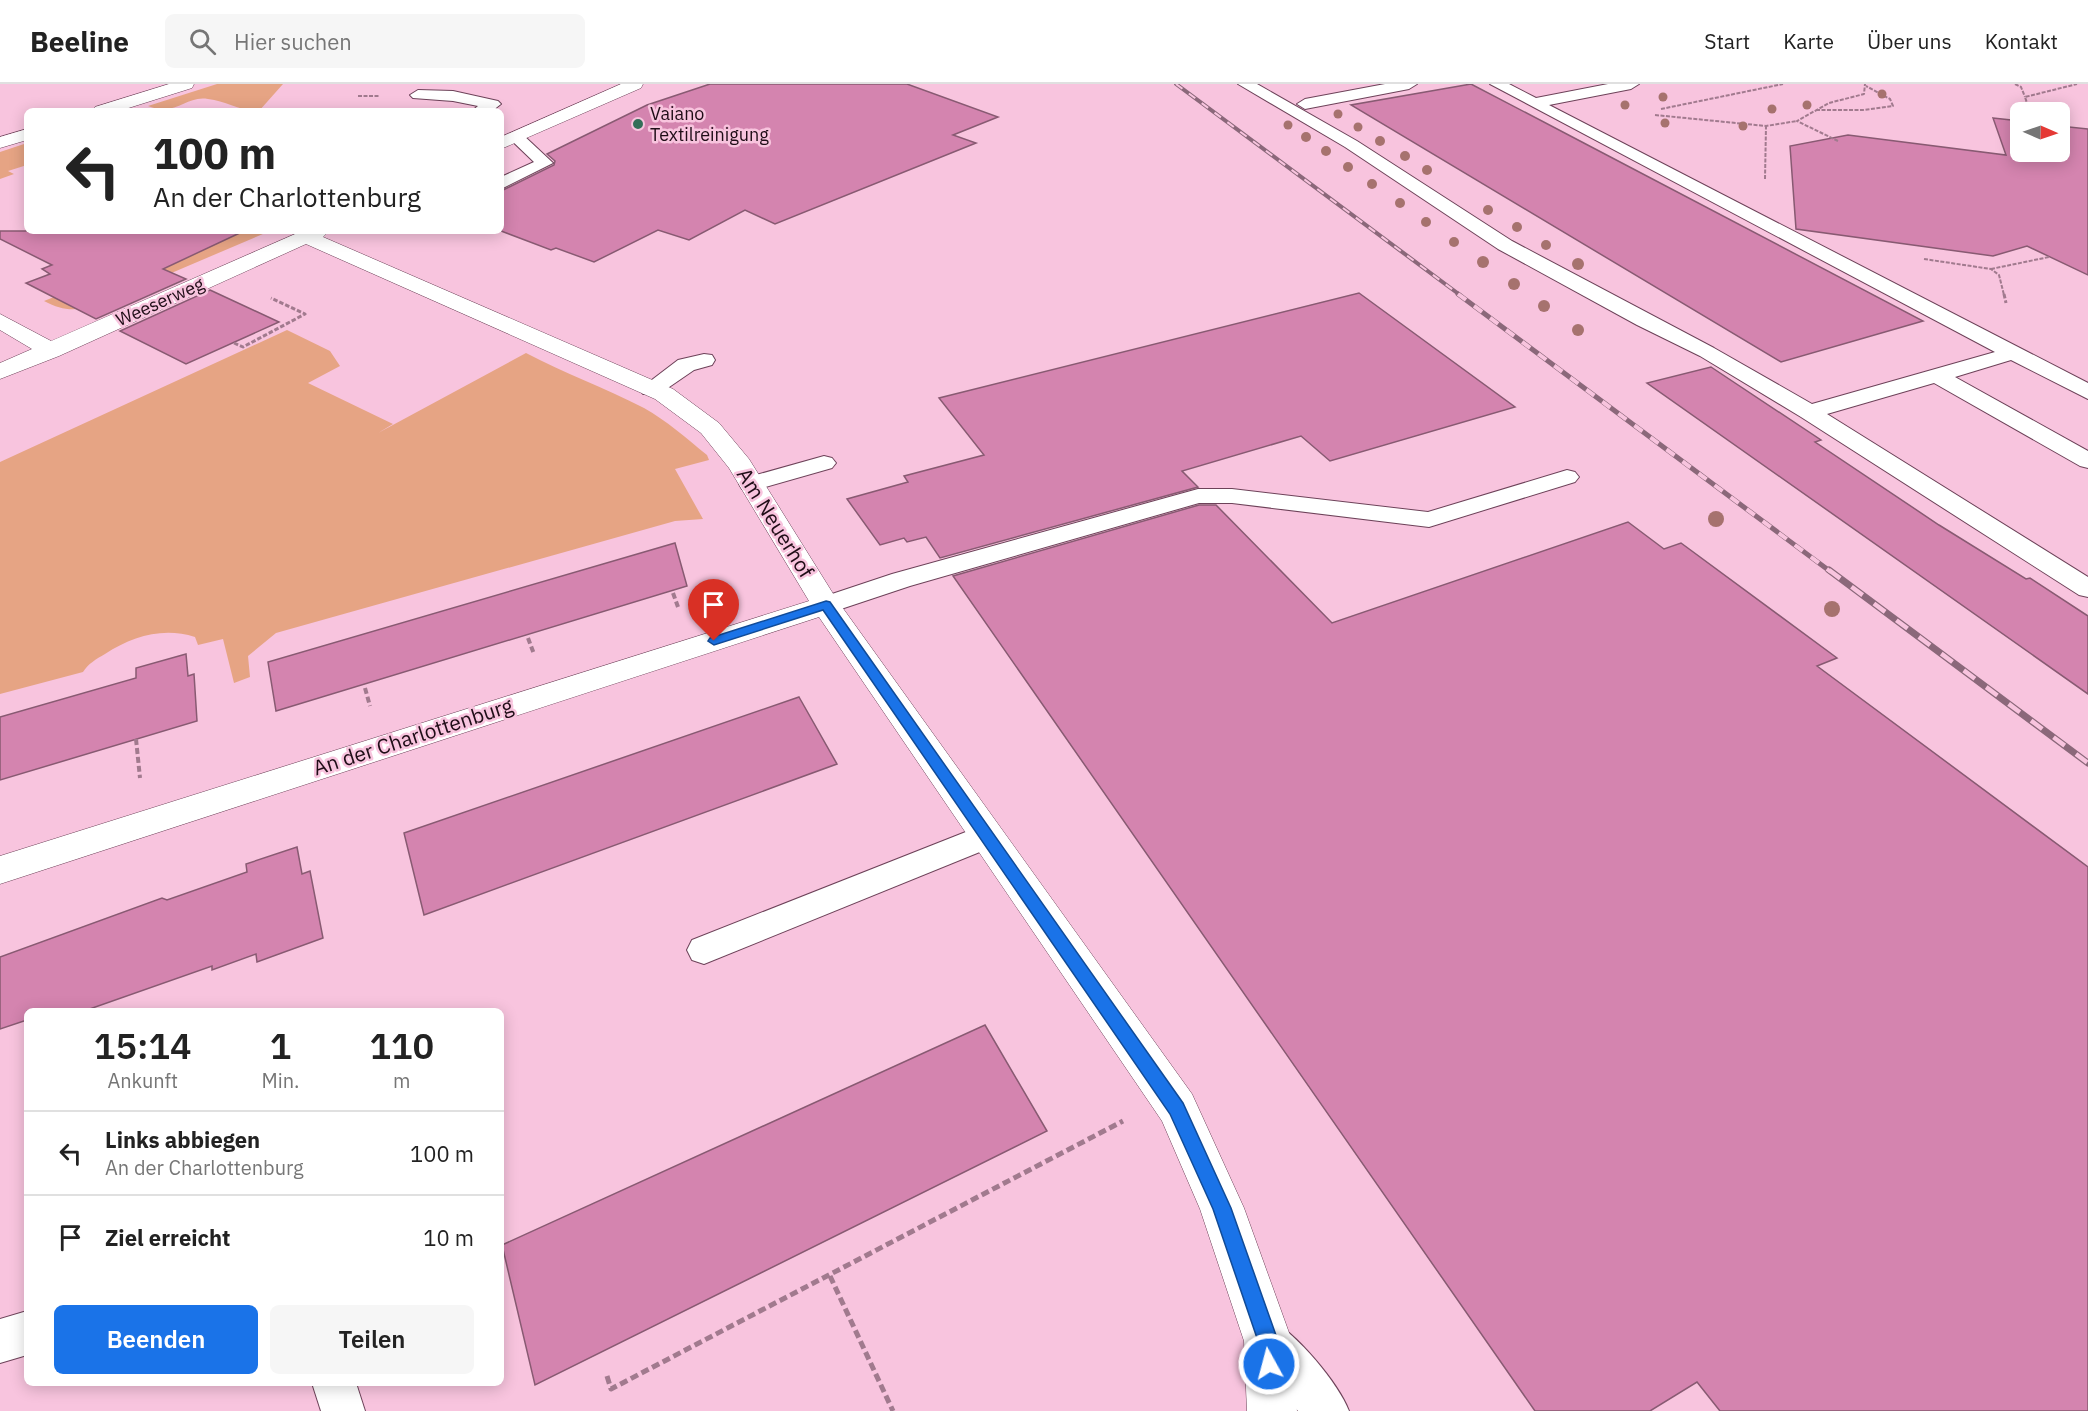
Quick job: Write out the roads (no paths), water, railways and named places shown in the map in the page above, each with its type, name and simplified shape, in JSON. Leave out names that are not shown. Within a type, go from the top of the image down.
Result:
[{"type":"street","points":[[110,108],[186,84]]},
{"type":"street","points":[[509,141],[634,84]]},
{"type":"street","points":[[0,143],[24,135]]},
{"type":"street","name":"Weeserweg","points":[[0,372],[312,234]]},
{"type":"street","name":"Am Neuerhof","points":[[312,234],[664,394],[710,428],[751,484],[826,605],[1176,1108],[1222,1208],[1268,1341],[1272,1411]]},
{"type":"street","points":[[0,321],[51,351]]},
{"type":"street","name":"An der Charlottenburg","points":[[0,870],[826,605]]},
{"type":"lane","points":[[1246,84],[1351,144],[1505,245],[1644,321],[1707,352],[1809,412],[2088,589]]},
{"type":"lane","points":[[1270,84],[1568,268],[1655,308],[1835,405]]},
{"type":"lane","points":[[1287,94],[1341,84]]},
{"type":"lane","points":[[1305,104],[1409,84]]},
{"type":"lane","points":[[1498,84],[2088,392]]},
{"type":"lane","points":[[1534,103],[1631,84]]},
{"type":"lane","points":[[418,95],[462,98],[481,107],[500,95]]},
{"type":"lane","points":[[445,108],[462,98]]},
{"type":"lane","points":[[504,183],[544,163],[509,141]]},
{"type":"lane","points":[[1809,412],[2013,352]]},
{"type":"lane","points":[[651,389],[686,365],[704,360]]},
{"type":"lane","points":[[1936,375],[2088,461]]},
{"type":"lane","points":[[751,484],[824,463]]},
{"type":"lane","points":[[826,605],[901,580],[1198,496],[1232,496],[1429,520],[1567,477]]},
{"type":"lane","points":[[704,950],[986,836]]},
{"type":"lane","points":[[0,1341],[24,1334]]},
{"type":"lane","points":[[1268,1341],[1327,1411]]},
{"type":"lane","points":[[335,1386],[343,1411]]},
{"type":"railway","points":[[1176,84],[1460,295]]},
{"type":"railway","points":[[1458,294],[1831,572]]},
{"type":"railway","points":[[1829,570],[2088,763]]},
{"type":"place","name":"Vaiano Textilreinigung","points":[[638,124]]}]
